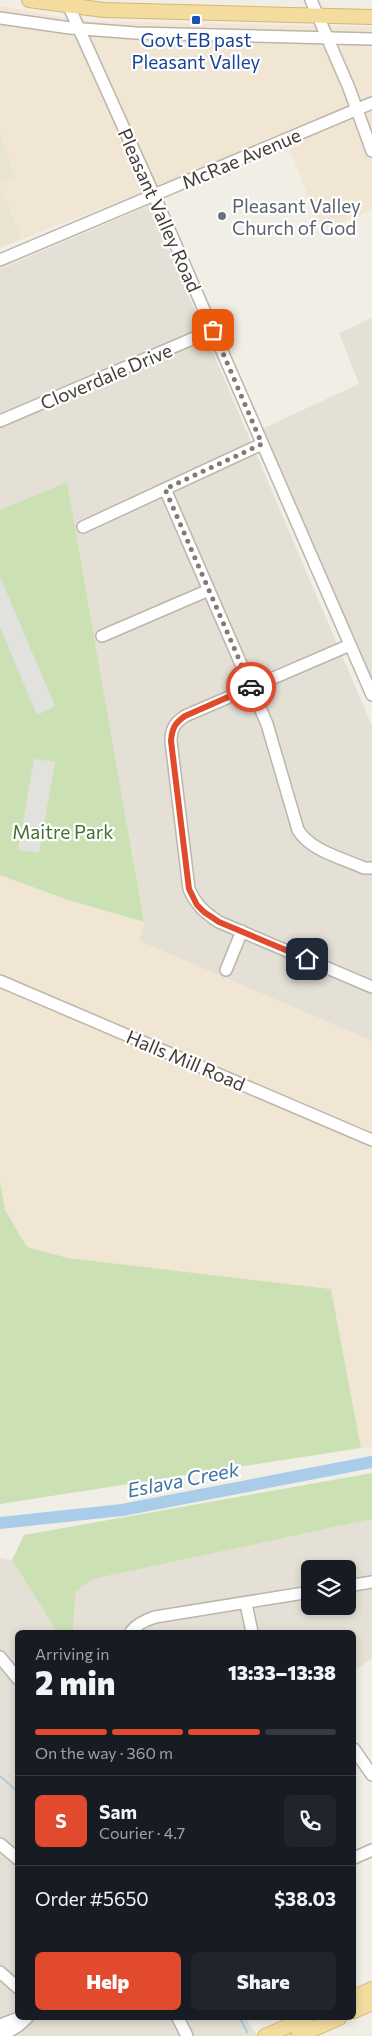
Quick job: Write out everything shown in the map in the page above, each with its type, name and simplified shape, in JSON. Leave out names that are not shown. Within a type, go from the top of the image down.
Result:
[{"type":"main road","points":[[29,0],[68,3],[104,10],[372,17]]},
{"type":"main road","points":[[356,1996],[372,1989]]},
{"type":"main road","points":[[356,2010],[372,2003]]},
{"type":"main road","points":[[265,2036],[302,2020]]},
{"type":"main road","points":[[298,2036],[334,2020]]},
{"type":"street","points":[[311,0],[357,109],[372,151]]},
{"type":"street","name":"Pleasant Valley Road","points":[[68,3],[372,695]]},
{"type":"street","points":[[0,18],[79,29],[136,33],[372,39]]},
{"type":"street","name":"McRae Avenue","points":[[0,260],[372,103]]},
{"type":"street","name":"Cloverdale Drive","points":[[0,421],[213,330]]},
{"type":"street","points":[[84,528],[262,444]]},
{"type":"street","points":[[165,489],[267,724],[294,821],[303,838],[312,846],[364,868],[372,868]]},
{"type":"street","points":[[102,636],[209,590]]},
{"type":"street","points":[[350,645],[185,716],[176,723],[171,731],[171,741],[189,889],[197,905],[219,922],[372,987]]},
{"type":"street","points":[[226,970],[242,931]]},
{"type":"street","name":"Halls Mill Road","points":[[0,981],[372,1140]]},
{"type":"street","points":[[356,1585],[372,1582]]},
{"type":"street","points":[[132,1630],[144,1621],[155,1617],[246,1604],[301,1594]]},
{"type":"street","points":[[246,1604],[252,1630]]},
{"type":"street","points":[[0,1657],[15,1674]]},
{"type":"street","points":[[356,1752],[372,1775]]},
{"type":"street","points":[[0,1844],[15,1856]]},
{"type":"street","points":[[356,1857],[372,1850]]},
{"type":"street","points":[[0,1972],[15,1985]]},
{"type":"street","points":[[0,2025],[15,2019]]},
{"type":"street","points":[[1,2036],[25,2020]]},
{"type":"street","points":[[179,2020],[187,2036]]},
{"type":"shaded area","points":[[0,6],[83,21],[372,27],[372,210],[321,231],[285,136],[22,239],[0,187],[0,183],[15,176],[0,135]]},
{"type":"shaded area","points":[[0,135],[15,176],[0,183]]},
{"type":"shaded area","points":[[0,187],[22,239],[0,248]]},
{"type":"shaded area","points":[[150,205],[372,726],[372,1041],[139,941],[144,922],[67,483],[0,510],[0,269]]},
{"type":"shaded area","points":[[372,318],[372,681],[262,429],[359,384],[339,333]]},
{"type":"shaded area","points":[[0,577],[55,706],[37,715],[0,627]]},
{"type":"shaded area","points":[[34,759],[55,762],[39,853],[18,850]]},
{"type":"shaded area","points":[[0,875],[65,899],[144,922],[140,941],[372,1041],[372,1447],[361,1448],[331,1289],[68,1258],[27,1247],[5,1210],[0,1181]]},
{"type":"shaded area","points":[[372,1519],[372,1658],[356,1670],[356,1630],[74,1630],[73,1626],[76,1591],[93,1579]]},
{"type":"shaded area","points":[[0,1558],[12,1560],[56,1630],[15,1630],[15,2020],[247,2020],[257,2036],[0,2036]]},
{"type":"green space","name":"Maitre Park","points":[[67,482],[144,922],[65,899],[0,875],[0,510]]},
{"type":"green space","points":[[0,1181],[5,1210],[27,1247],[68,1258],[331,1289],[361,1448],[0,1504]]},
{"type":"green space","points":[[372,1473],[372,1519],[93,1579],[76,1591],[73,1626],[74,1630],[56,1630],[12,1560],[24,1535]]},
{"type":"waterway","name":"Eslava Creek","points":[[0,1523],[122,1510],[372,1462]]},
{"type":"waterway","points":[[0,1776],[15,1789]]},
{"type":"waterway","points":[[241,2020],[247,2032]]},
{"type":"way so far","points":[[213,330],[262,444],[165,489],[251,687]]},
{"type":"place","name":"Govt EB past Pleasant Valley","points":[[196,20]]},
{"type":"place","name":"Pleasant Valley Church of God","points":[[222,216]]},
{"type":"route","points":[[251,687],[185,716],[176,723],[171,731],[184,862],[189,889],[197,905],[219,922],[307,959]]}]
